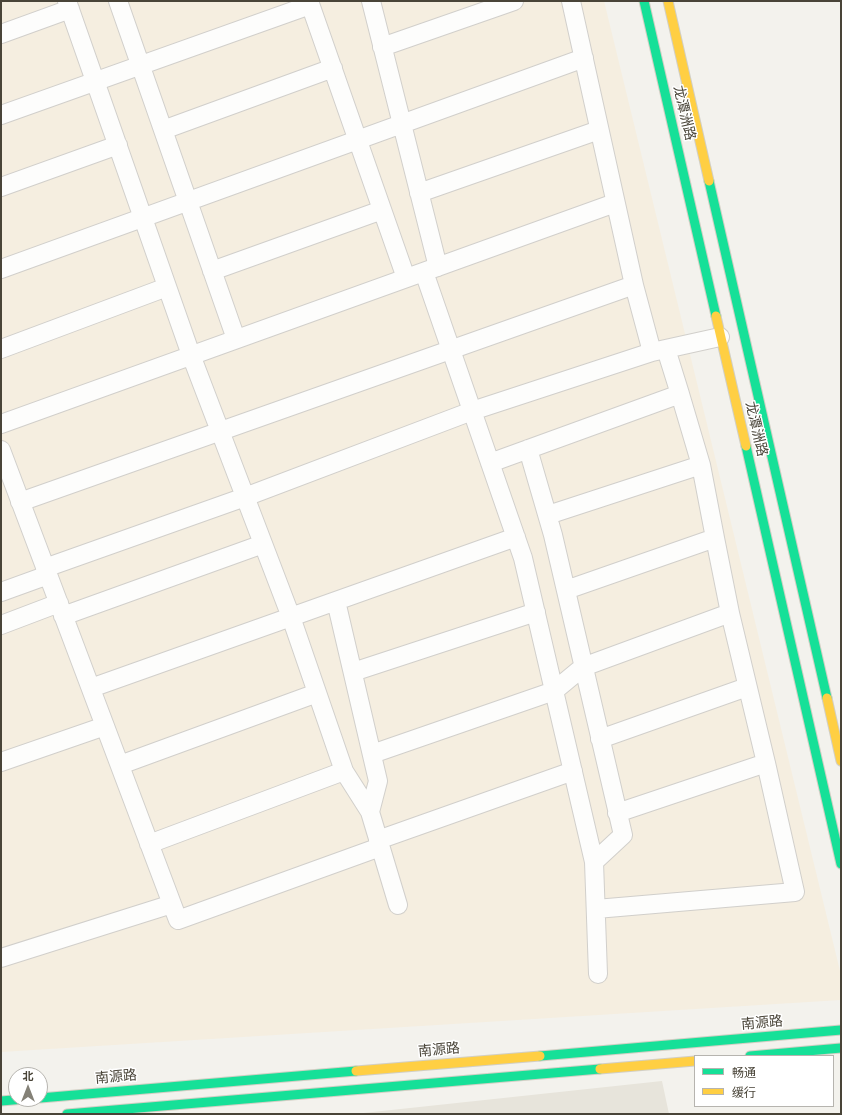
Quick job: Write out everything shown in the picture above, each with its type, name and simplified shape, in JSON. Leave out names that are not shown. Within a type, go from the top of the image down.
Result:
[{"type":"main road","name":"龙潭洲路","points":[[644,1],[841,864]]},
{"type":"main road","name":"龙潭洲路","points":[[668,1],[841,761]]},
{"type":"main road","name":"南源路","points":[[48,1097],[841,1030]]},
{"type":"main road","points":[[761,1055],[841,1048]]},
{"type":"main road","points":[[67,1114],[694,1061]]},
{"type":"street","points":[[118,1],[236,339]]},
{"type":"street","points":[[371,1],[419,193],[431,269],[451,350],[523,558],[536,612],[594,862],[598,974]]},
{"type":"street","points":[[382,46],[514,1]]},
{"type":"street","points":[[571,1],[634,285],[659,350],[680,394],[701,465],[714,538],[730,613],[795,892],[596,909]]},
{"type":"street","points":[[1,115],[309,3],[406,278]]},
{"type":"street","points":[[1,34],[69,5],[192,355],[291,617],[344,771],[370,812],[398,906]]},
{"type":"street","points":[[1,269],[584,58]]},
{"type":"street","points":[[163,130],[332,68]]},
{"type":"street","points":[[419,193],[599,130]]},
{"type":"street","points":[[1,188],[118,145]]},
{"type":"street","points":[[1,424],[615,203]]},
{"type":"street","points":[[212,271],[382,210]]},
{"type":"street","points":[[20,502],[634,285]]},
{"type":"street","points":[[1,349],[168,288]]},
{"type":"street","points":[[1,592],[47,571],[472,411],[659,350],[720,337]]},
{"type":"street","points":[[490,462],[680,394]]},
{"type":"street","points":[[528,449],[553,535],[623,836],[594,862]]},
{"type":"street","points":[[1,450],[178,920],[572,771]]},
{"type":"street","points":[[548,515],[701,465]]},
{"type":"street","points":[[91,688],[516,537]]},
{"type":"street","points":[[566,590],[714,538]]},
{"type":"street","points":[[1,625],[61,610],[263,544]]},
{"type":"street","points":[[336,601],[378,781],[370,812]]},
{"type":"street","points":[[353,672],[536,612]]},
{"type":"street","points":[[372,754],[554,692],[583,667],[730,613]]},
{"type":"street","points":[[600,739],[747,687]]},
{"type":"street","points":[[120,765],[317,692]]},
{"type":"street","points":[[1,762],[105,726]]},
{"type":"street","points":[[617,813],[766,764]]},
{"type":"street","points":[[149,844],[344,771]]},
{"type":"street","points":[[1,958],[172,904]]},
{"type":"shaded area","points":[[1,1],[604,1],[841,975],[841,1000],[1,1052]]},
{"type":"shaded area","points":[[662,1081],[669,1114],[354,1114]]},
{"type":"traffic: fast","points":[[644,1],[716,316]]},
{"type":"traffic: fast","points":[[709,181],[827,698]]},
{"type":"traffic: fast","points":[[746,446],[841,864]]},
{"type":"traffic: fast","points":[[540,1056],[841,1030]]},
{"type":"traffic: fast","points":[[761,1055],[841,1048]]},
{"type":"traffic: fast","points":[[67,1114],[600,1069]]},
{"type":"traffic: fast","points":[[48,1097],[356,1071]]},
{"type":"traffic: fast","points":[[1,1101],[8,1100]]},
{"type":"traffic: slow","points":[[668,1],[709,181]]},
{"type":"traffic: slow","points":[[716,316],[746,446]]},
{"type":"traffic: slow","points":[[827,698],[841,761]]},
{"type":"traffic: slow","points":[[356,1071],[540,1056]]},
{"type":"traffic: slow","points":[[600,1069],[694,1061]]}]
